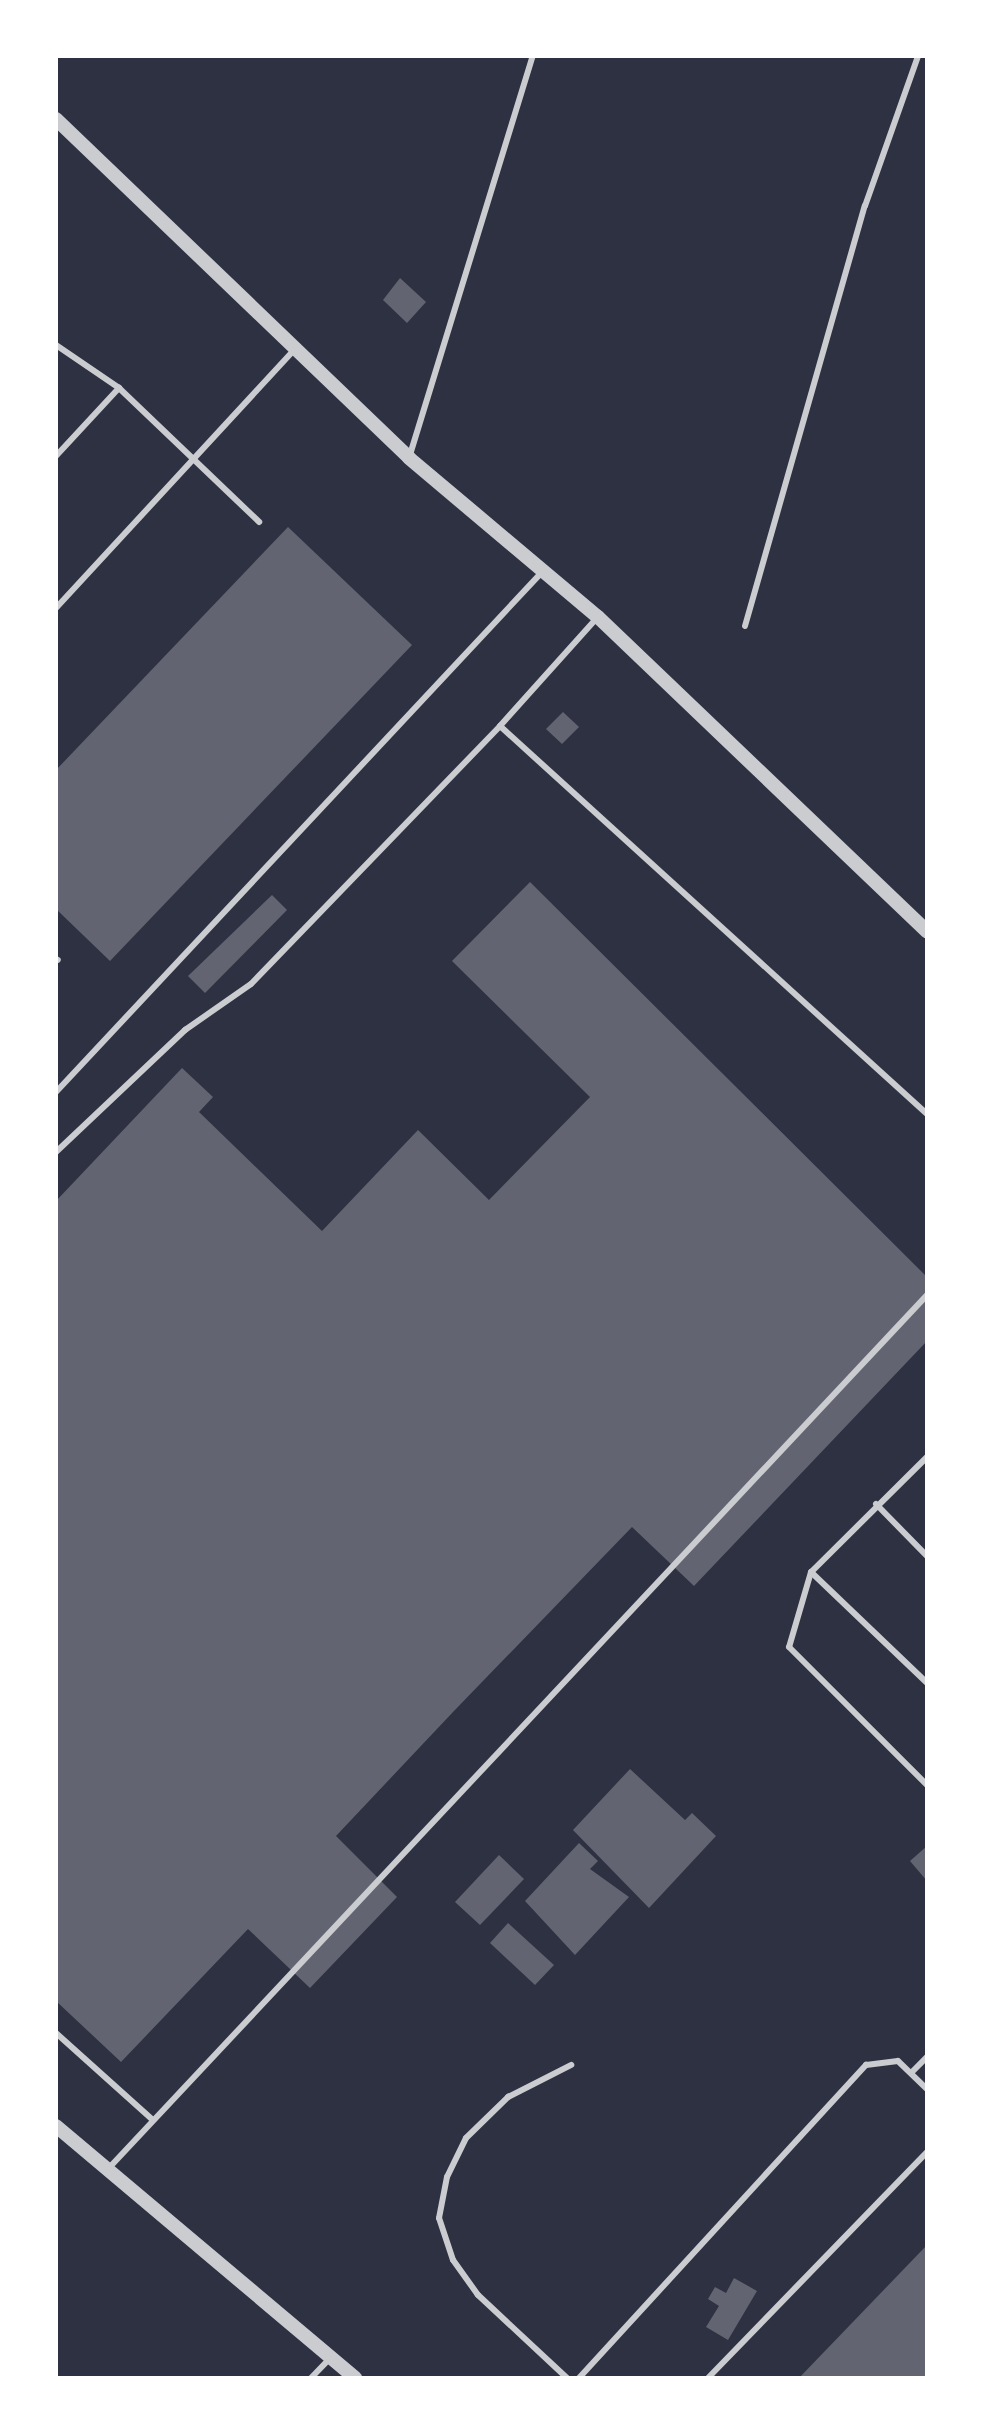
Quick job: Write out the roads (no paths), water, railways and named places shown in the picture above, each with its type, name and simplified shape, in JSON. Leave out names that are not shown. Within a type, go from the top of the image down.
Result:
[{"type":"street","points":[[56,119],[409,458],[598,617],[927,931]]},
{"type":"street","points":[[56,2126],[355,2378]]},
{"type":"lane","points":[[409,458],[533,56]]},
{"type":"lane","points":[[745,626],[861,221],[918,56]]},
{"type":"lane","points":[[56,345],[119,388],[259,522]]},
{"type":"lane","points":[[56,608],[296,349]]},
{"type":"lane","points":[[56,456],[119,388]]},
{"type":"lane","points":[[56,1092],[543,571]]},
{"type":"lane","points":[[56,1152],[185,1030],[251,984],[500,726],[598,617]]},
{"type":"lane","points":[[500,726],[927,1114]]},
{"type":"lane","points":[[108,2169],[927,1295]]},
{"type":"lane","points":[[927,1457],[876,1504],[811,1572],[789,1647],[927,1785]]},
{"type":"lane","points":[[876,1504],[927,1556]]},
{"type":"lane","points":[[811,1572],[927,1683]]},
{"type":"lane","points":[[56,2033],[152,2119]]},
{"type":"lane","points":[[579,2378],[866,2065],[884,2057],[911,2073],[927,2089]]},
{"type":"lane","points":[[911,2073],[927,2057]]},
{"type":"lane","points":[[567,2378],[478,2295],[453,2260],[439,2218],[447,2177],[466,2138],[508,2097],[571,2065]]},
{"type":"lane","points":[[708,2378],[927,2152]]},
{"type":"lane","points":[[311,2378],[331,2357]]}]
